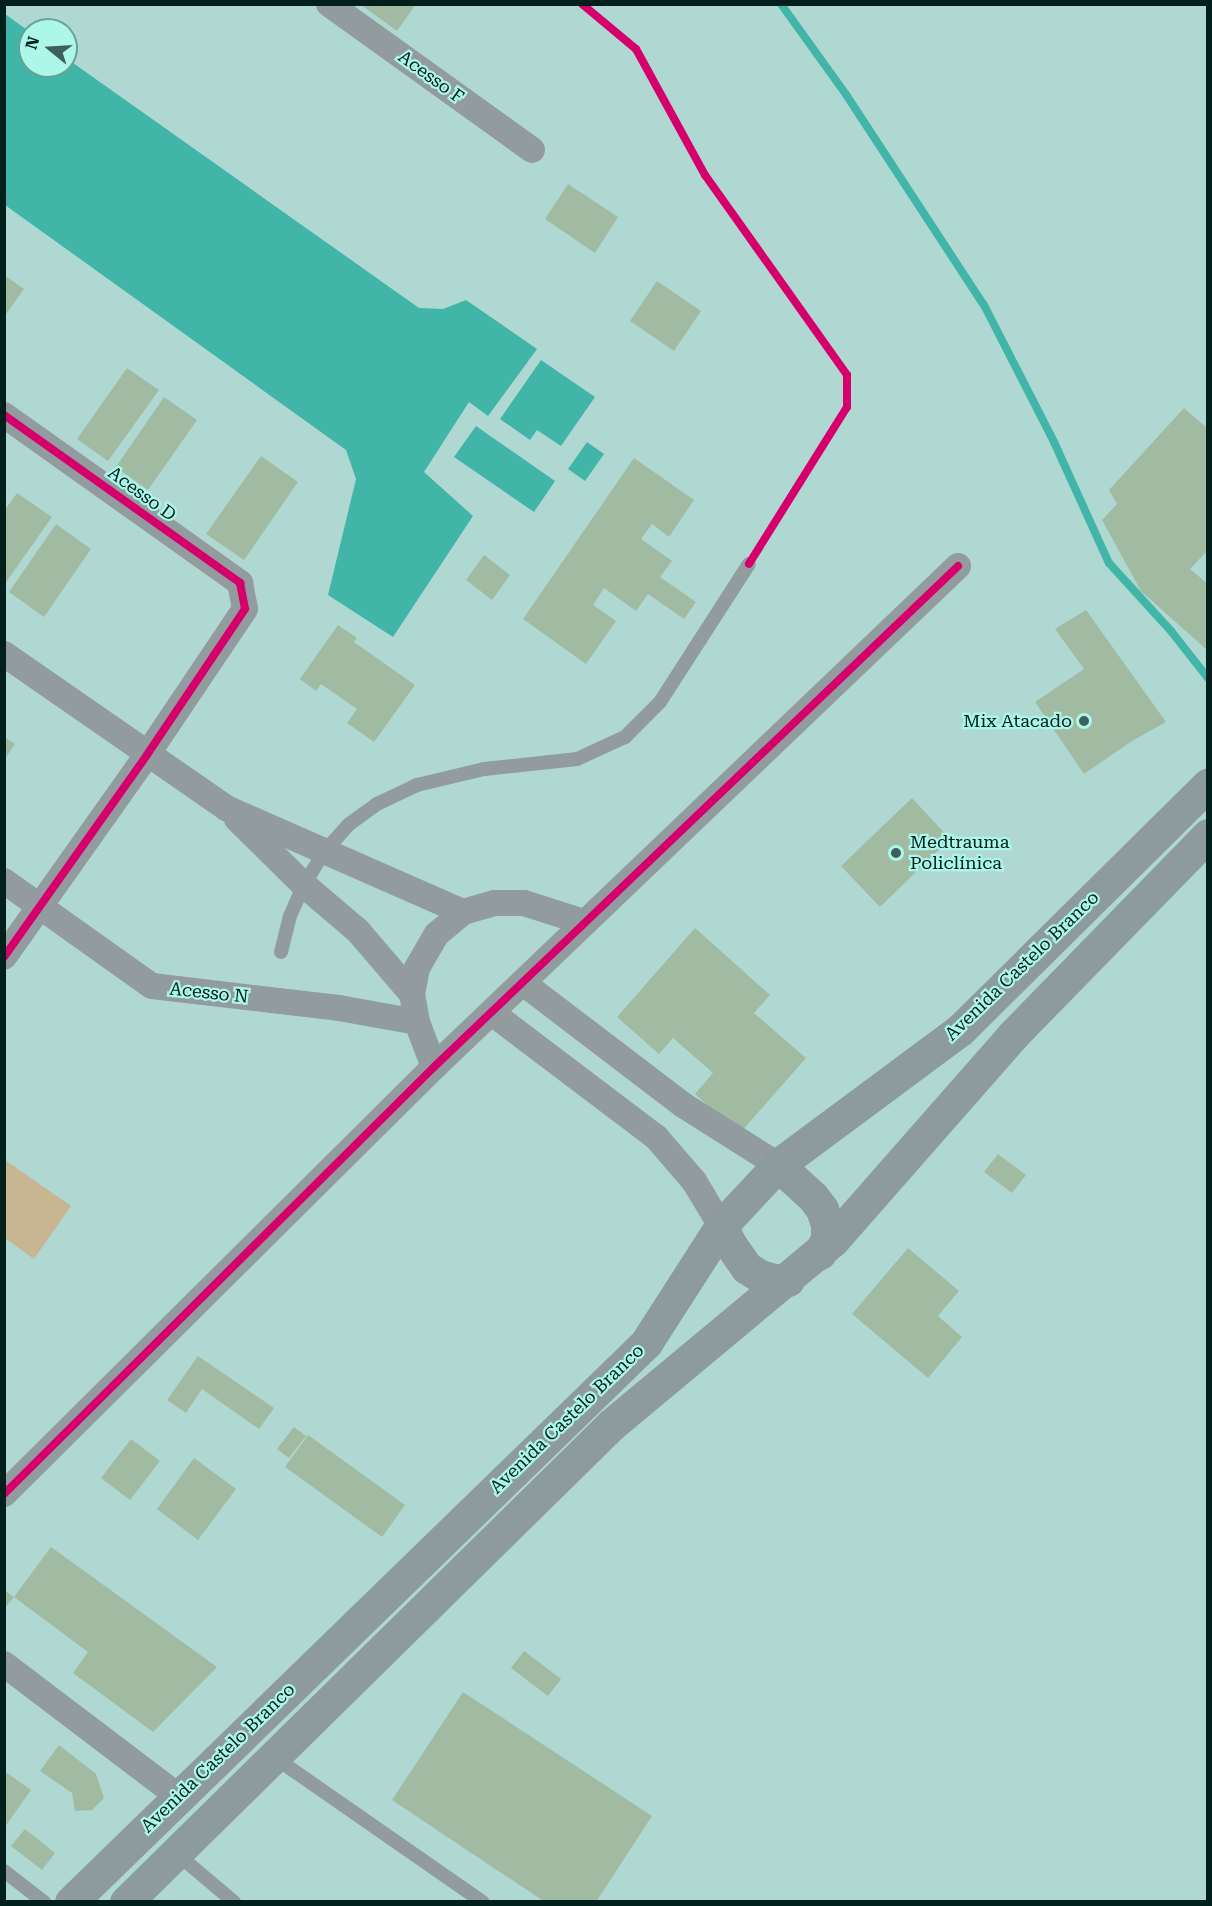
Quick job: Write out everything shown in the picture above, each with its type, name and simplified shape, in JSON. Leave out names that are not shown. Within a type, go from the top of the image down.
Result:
[{"type":"main road","name":"Avenida Castelo Branco","points":[[71,1902],[646,1343],[721,1226],[778,1165],[960,1030],[1208,785]]},
{"type":"main road","name":"Avenida Castelo Branco","points":[[126,1902],[611,1425],[820,1253],[1012,1036],[1208,835]]},
{"type":"main road","points":[[778,1165],[822,1209],[827,1224],[827,1239],[820,1253]]},
{"type":"main road","points":[[721,1226],[730,1244],[747,1268],[760,1276],[774,1280],[788,1280]]},
{"type":"street","name":"Acesso F","points":[[330,4],[532,150]]},
{"type":"street","name":"Acesso D","points":[[4,414],[240,584],[245,609],[147,756]]},
{"type":"street","points":[[4,1494],[434,1066],[958,566]]},
{"type":"street","points":[[4,654],[147,756],[226,808],[463,912]]},
{"type":"street","points":[[4,957],[147,756]]},
{"type":"street","points":[[226,808],[304,885],[358,931],[412,994]]},
{"type":"street","name":"Acesso N","points":[[4,881],[152,986],[339,1008],[417,1022]]},
{"type":"street","points":[[434,1066],[417,1022],[412,994],[417,968],[437,934],[463,912],[494,903],[524,903],[584,922]]},
{"type":"street","points":[[523,983],[683,1105],[778,1165]]},
{"type":"street","points":[[492,1013],[656,1137],[694,1181],[721,1226]]},
{"type":"street","points":[[656,1137],[683,1105]]},
{"type":"street","points":[[4,1664],[178,1796]]},
{"type":"lane","points":[[281,952],[290,916],[304,885],[324,852],[348,825],[376,804],[417,785],[484,769],[577,759],[625,737],[660,702],[749,564]]},
{"type":"lane","points":[[273,1757],[483,1902]]},
{"type":"lane","points":[[176,1853],[234,1902]]},
{"type":"lane","points":[[4,1870],[44,1902]]},
{"type":"shaded area","points":[[5,1160],[71,1206],[34,1259],[5,1238]]},
{"type":"water","points":[[5,14],[18,23],[18,78],[78,78],[78,66],[419,308],[443,309],[466,300],[537,349],[488,416],[469,402],[424,472],[473,516],[393,637],[328,595],[356,479],[346,450],[5,205]]},
{"type":"water","points":[[541,360],[595,397],[561,446],[537,430],[530,440],[500,419]]},
{"type":"water","points":[[476,426],[555,481],[534,512],[454,457]]},
{"type":"water","points":[[587,442],[604,454],[585,481],[568,469]]},
{"type":"building","points":[[360,4],[416,4],[397,31]]},
{"type":"building","points":[[568,184],[618,217],[595,253],[545,219]]},
{"type":"building","points":[[4,275],[24,289],[4,317]]},
{"type":"building","points":[[657,281],[701,311],[674,351],[630,321]]},
{"type":"building","points":[[127,368],[159,390],[108,461],[77,439]]},
{"type":"building","points":[[164,397],[197,420],[148,490],[116,467]]},
{"type":"building","points":[[1184,408],[1208,429],[1208,550],[1190,569],[1208,584],[1208,651],[1141,591],[1102,520],[1117,504],[1109,490]]},
{"type":"building","points":[[261,456],[298,482],[244,560],[206,534]]},
{"type":"building","points":[[634,458],[694,500],[669,537],[652,524],[641,539],[672,561],[660,577],[696,602],[684,619],[648,594],[636,611],[604,588],[593,605],[616,621],[586,664],[523,619]]},
{"type":"building","points":[[17,493],[52,517],[4,585],[4,511]]},
{"type":"building","points":[[56,524],[91,549],[44,617],[9,592]]},
{"type":"building","points":[[484,555],[510,575],[492,600],[466,580]]},
{"type":"building","points":[[1086,610],[1166,722],[1132,741],[1084,774],[1035,702],[1084,669],[1055,629]]},
{"type":"building","points":[[338,625],[357,638],[354,642],[415,685],[374,742],[347,723],[357,709],[321,684],[316,691],[300,679]]},
{"type":"building","points":[[4,737],[15,744],[4,760]]},
{"type":"building","name":"Medtrauma Policlínica","points":[[912,798],[950,839],[880,907],[841,866]]},
{"type":"building","points":[[695,928],[770,995],[754,1013],[806,1058],[739,1134],[695,1094],[713,1073],[673,1038],[659,1054],[617,1017]]},
{"type":"building","points":[[998,1154],[1026,1175],[1012,1193],[984,1172]]},
{"type":"building","points":[[908,1248],[959,1291],[938,1316],[962,1337],[928,1378],[852,1314]]},
{"type":"building","points":[[198,1356],[274,1408],[259,1429],[202,1389],[186,1413],[167,1400]]},
{"type":"building","points":[[294,1427],[306,1436],[289,1458],[277,1449]]},
{"type":"building","points":[[308,1435],[405,1505],[382,1537],[285,1467]]},
{"type":"building","points":[[131,1439],[160,1461],[130,1500],[101,1478]]},
{"type":"building","points":[[194,1458],[236,1489],[198,1540],[157,1509]]},
{"type":"building","points":[[51,1547],[217,1667],[153,1732],[73,1673],[88,1652],[14,1597]]},
{"type":"building","points":[[4,1590],[14,1597],[4,1609]]},
{"type":"building","points":[[524,1651],[561,1679],[548,1696],[511,1668]]},
{"type":"building","points":[[463,1692],[652,1816],[596,1902],[545,1902],[392,1800]]},
{"type":"building","points":[[59,1745],[96,1774],[104,1798],[92,1810],[75,1811],[72,1793],[40,1771]]},
{"type":"building","points":[[4,1771],[31,1790],[4,1828]]},
{"type":"building","points":[[25,1829],[55,1853],[42,1870],[11,1846]]},
{"type":"waterway","points":[[781,4],[847,96],[984,305],[1054,442],[1109,563],[1171,631],[1208,678]]},
{"type":"cycle path","points":[[582,4],[636,49],[705,175],[847,375],[847,407],[749,564]]},
{"type":"cycle path","points":[[4,415],[240,583],[245,609],[147,755],[4,957]]},
{"type":"cycle path","points":[[4,1494],[434,1067],[958,566]]},
{"type":"place","name":"Mix Atacado","points":[[1084,721]]},
{"type":"place","name":"Medtrauma Policlínica","points":[[896,853]]}]
